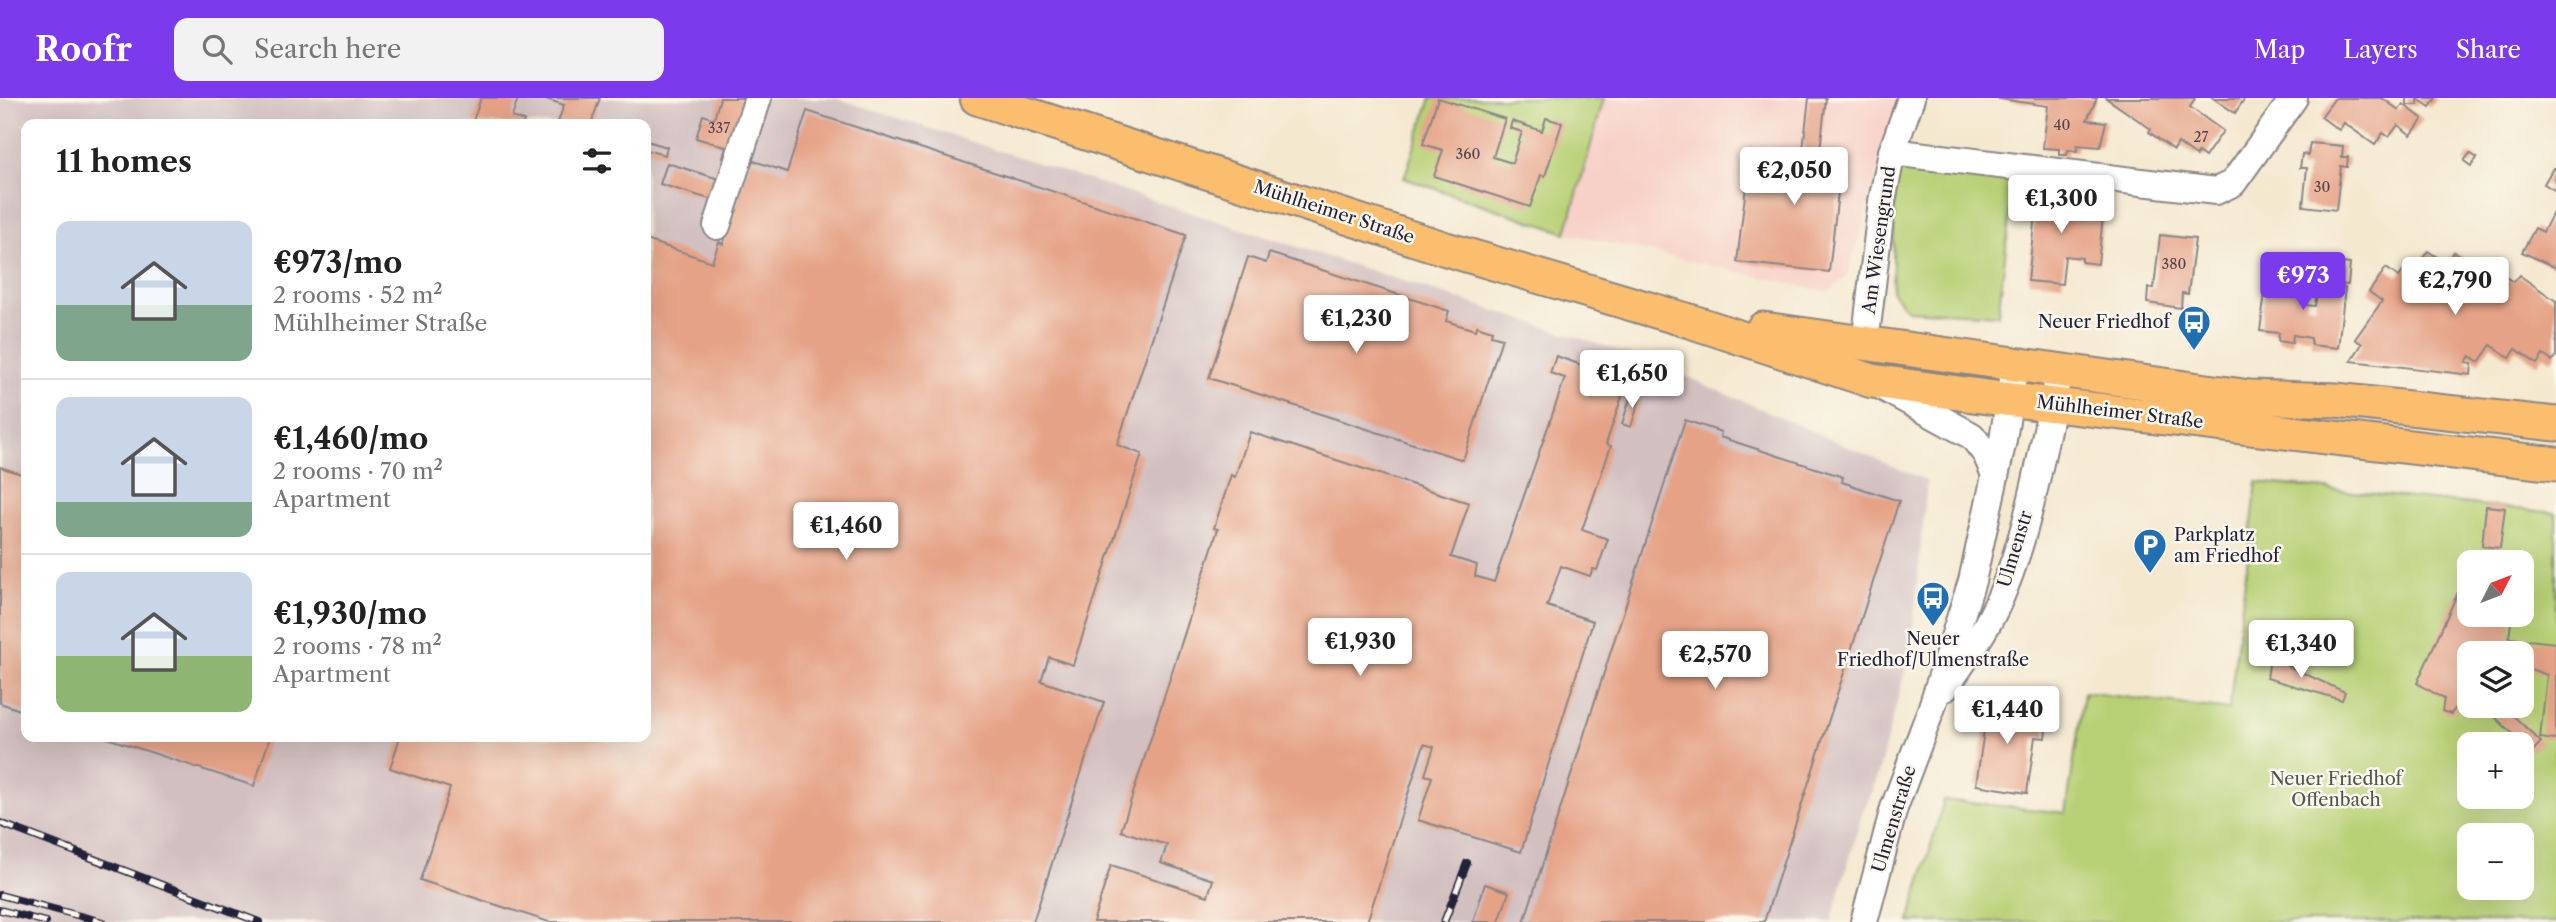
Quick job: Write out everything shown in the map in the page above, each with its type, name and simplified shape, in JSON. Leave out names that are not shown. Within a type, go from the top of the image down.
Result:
[{"type":"main road","name":"Mühlheimer Straße","points":[[977,98],[1446,249],[1693,322],[1872,381],[2556,464]]},
{"type":"main road","name":"Mühlheimer Straße","points":[[1693,322],[2015,363],[2250,397],[2336,400],[2556,424]]},
{"type":"street","points":[[716,226],[758,98]]},
{"type":"street","name":"Am Wiesengrund","points":[[1865,344],[1882,201],[1892,152],[1912,98]]},
{"type":"street","points":[[1892,152],[2216,191],[2233,183],[2294,98]]},
{"type":"street","name":"Ulmenstraße","points":[[1864,922],[1894,808],[1931,710],[1972,581],[2015,363]]},
{"type":"street","name":"Ulmenstr","points":[[1931,710],[1982,633],[2003,590],[2022,533],[2059,371]]},
{"type":"street","points":[[1872,381],[1972,436],[1986,454],[1995,475]]},
{"type":"shaded area","points":[[0,98],[835,98],[1648,360],[1927,481],[1911,648],[1876,781],[1862,814],[1831,922],[0,922]]},
{"type":"shaded area","points":[[1604,98],[1900,98],[1847,277],[1828,292],[1566,233]]},
{"type":"green space","points":[[1431,98],[1604,98],[1566,233],[1404,178]]},
{"type":"green space","points":[[1896,167],[2014,181],[1998,315],[1907,310],[1892,291]]},
{"type":"green space","name":"Neuer Friedhof Offenbach","points":[[2257,482],[2556,513],[2556,922],[1909,922],[1944,800],[2066,813],[2084,692],[2229,710]]},
{"type":"building","points":[[481,98],[518,98],[512,117],[518,119],[474,119]]},
{"type":"building","points":[[543,98],[600,98],[593,119],[559,119],[564,105]]},
{"type":"building","points":[[720,98],[749,98],[730,159],[723,157],[726,147],[696,138],[703,115],[714,119]]},
{"type":"building","points":[[1438,98],[1505,119],[1493,157],[1512,163],[1522,132],[1510,128],[1512,121],[1542,131],[1546,118],[1562,123],[1545,176],[1541,175],[1530,207],[1434,176],[1443,150],[1423,144]]},
{"type":"building","points":[[1809,98],[1826,98],[1819,159],[1842,157],[1829,272],[1737,262],[1747,178],[1770,180],[1772,163],[1802,158]]},
{"type":"building","points":[[1993,98],[2097,98],[2087,120],[2106,122],[2100,147],[2077,145],[2077,151],[2068,150],[2067,155],[2059,155],[2059,149],[2043,148],[2048,106]]},
{"type":"building","points":[[2106,98],[2194,98],[2190,107],[2223,131],[2205,157],[2198,152],[2196,156],[2178,143],[2174,150],[2149,132],[2151,129]]},
{"type":"building","points":[[2213,98],[2245,98],[2235,113]]},
{"type":"building","points":[[2335,98],[2382,98],[2399,110],[2403,104],[2423,119],[2411,135],[2398,125],[2389,137],[2383,133],[2375,145],[2344,123],[2339,130],[2321,117]]},
{"type":"building","points":[[2407,98],[2436,98],[2430,107],[2418,99],[2418,105],[2407,105]]},
{"type":"building","points":[[807,111],[1186,235],[1117,445],[1142,454],[1073,665],[1049,657],[1041,681],[1104,702],[1033,922],[549,922],[420,880],[450,788],[390,768],[398,742],[651,742],[651,242],[712,262],[719,242],[723,244],[751,160],[787,172]]},
{"type":"building","points":[[651,142],[667,147],[665,155],[651,151]]},
{"type":"building","points":[[2310,143],[2343,146],[2342,157],[2348,157],[2347,167],[2341,166],[2336,210],[2303,206],[2307,168],[2300,168],[2302,154],[2308,155]]},
{"type":"building","points":[[2470,153],[2477,158],[2471,166],[2464,161]]},
{"type":"building","points":[[667,163],[722,180],[716,201],[660,184]]},
{"type":"building","points":[[2553,168],[2556,169],[2556,191],[2544,184]]},
{"type":"building","points":[[2038,184],[2073,188],[2070,216],[2103,216],[2098,264],[2065,256],[2062,284],[2028,281]]},
{"type":"building","points":[[2556,207],[2556,268],[2522,252],[2535,228],[2543,232]]},
{"type":"building","points":[[2160,235],[2195,239],[2188,294],[2182,293],[2181,308],[2147,303],[2148,288],[2154,288]]},
{"type":"building","points":[[2428,251],[2446,263],[2454,252],[2474,266],[2479,258],[2513,282],[2519,275],[2556,301],[2556,356],[2552,361],[2543,355],[2537,364],[2516,349],[2510,358],[2491,345],[2479,362],[2470,356],[2466,362],[2472,363],[2471,375],[2351,361],[2362,344],[2355,339],[2382,301],[2369,292],[2386,268],[2399,277],[2406,267],[2413,273]]},
{"type":"building","points":[[1269,253],[1449,311],[1446,321],[1475,330],[1477,326],[1502,338],[1463,460],[1209,378],[1248,257],[1266,263]]},
{"type":"building","points":[[2324,260],[2350,264],[2348,285],[2321,283]]},
{"type":"building","points":[[2267,277],[2309,282],[2306,305],[2315,306],[2318,284],[2345,288],[2338,348],[2311,345],[2311,338],[2293,335],[2292,343],[2278,341],[2279,333],[2260,331]]},
{"type":"building","points":[[1556,356],[1627,381],[1606,444],[1611,446],[1582,530],[1608,539],[1597,570],[1593,569],[1590,576],[1561,566],[1547,606],[1593,621],[1521,852],[1418,820],[1432,777],[1425,775],[1434,747],[1424,744],[1367,922],[1093,922],[1111,865],[1208,896],[1213,880],[1161,863],[1167,845],[1121,831],[1218,529],[1214,528],[1231,475],[1235,477],[1250,432],[1469,503],[1451,557],[1477,565],[1475,576],[1494,582],[1565,378],[1550,373]]},
{"type":"building","points":[[1632,392],[1641,395],[1631,427],[1622,424]]},
{"type":"building","points":[[1685,420],[1721,432],[1720,437],[1843,477],[1842,482],[1899,501],[1764,922],[1524,922]]},
{"type":"building","points":[[0,467],[21,474],[21,710],[0,703]]},
{"type":"building","points":[[2486,506],[2505,508],[2500,548],[2482,546]]},
{"type":"building","points":[[2457,594],[2457,627],[2510,627],[2509,638],[2556,643],[2556,740],[2540,738],[2547,675],[2534,670],[2534,641],[2457,641],[2457,706],[2451,714],[2442,711],[2444,699],[2417,683]]},
{"type":"building","points":[[2270,658],[2345,692],[2342,700],[2267,678]]},
{"type":"building","points":[[1972,705],[2048,716],[2045,738],[2035,737],[2027,793],[1976,785],[1984,731],[1969,729]]},
{"type":"building","points":[[2496,718],[2516,718],[2530,732],[2511,732]]},
{"type":"building","points":[[2534,735],[2541,742],[2534,750]]},
{"type":"building","points":[[119,742],[268,742],[254,786]]},
{"type":"building","points":[[1485,884],[1509,892],[1499,922],[1473,922]]},
{"type":"railway","points":[[0,823],[259,922]]},
{"type":"railway","points":[[1444,922],[1467,863]]},
{"type":"railway","points":[[0,895],[103,922]]},
{"type":"railway","points":[[0,910],[46,922]]},
{"type":"place","name":"Neuer Friedhof","points":[[2194,352]]},
{"type":"place","name":"Parkplatz am Friedhof","points":[[2150,575]]},
{"type":"place","name":"Neuer Friedhof/Ulmenstraße","points":[[1933,628]]}]
